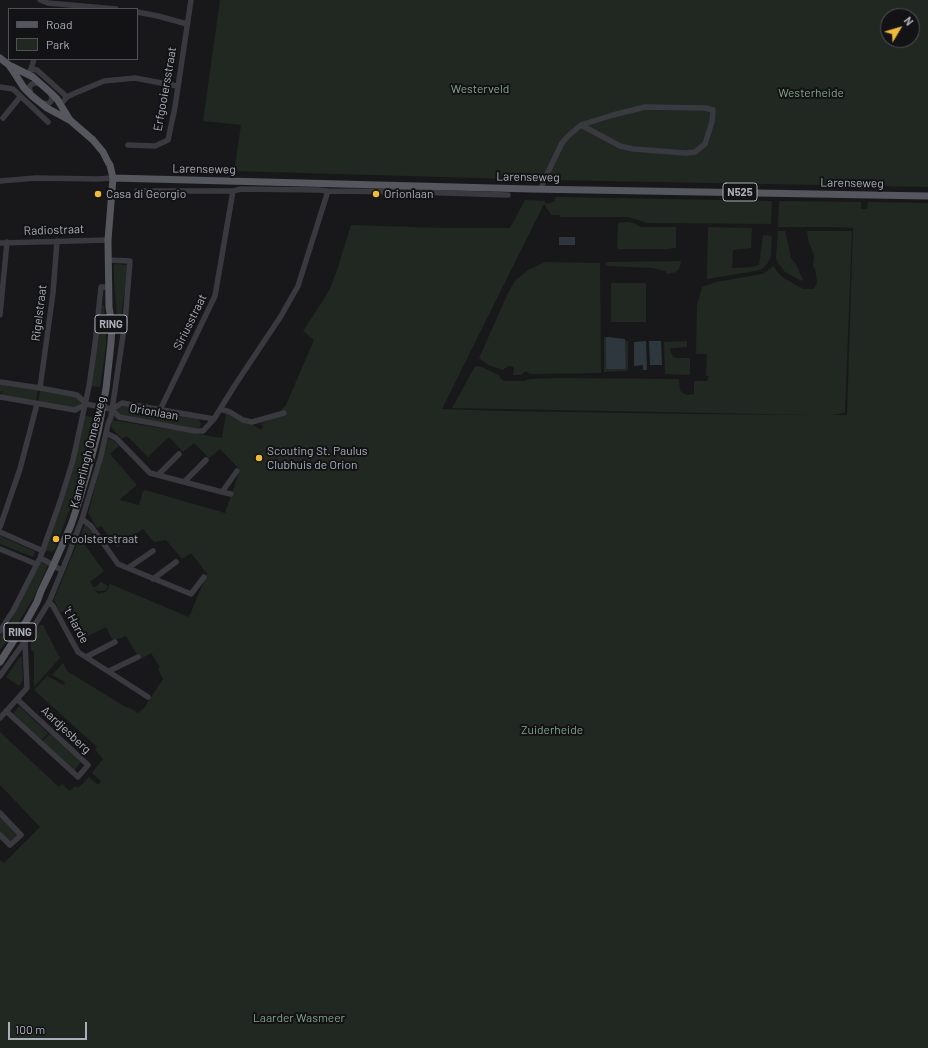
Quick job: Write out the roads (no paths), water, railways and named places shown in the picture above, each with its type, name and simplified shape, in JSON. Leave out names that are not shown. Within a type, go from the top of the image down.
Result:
[{"type":"main road","name":"RING","points":[[0,58],[9,65],[24,88],[32,96],[53,112],[71,121],[93,140],[103,152],[110,165],[113,178]]},
{"type":"main road","name":"RING","points":[[9,65],[29,72],[32,78],[51,93],[61,104],[71,121]]},
{"type":"main road","name":"Larenseweg","points":[[113,178],[531,189],[928,196]]},
{"type":"main road","name":"Kamerlingh Onnesweg","points":[[0,662],[44,593],[58,568],[65,548],[70,525],[87,474],[98,432],[108,374],[111,343],[112,326],[109,307],[108,240],[113,178]]},
{"type":"street","points":[[40,0],[48,4],[102,8]]},
{"type":"street","name":"Erfgooiersstraat","points":[[128,145],[155,146],[168,140],[175,107],[191,0]]},
{"type":"street","points":[[138,12],[187,24]]},
{"type":"street","points":[[29,72],[34,60]]},
{"type":"street","points":[[29,72],[37,70],[67,97]]},
{"type":"street","points":[[61,104],[67,97],[104,81],[135,78],[178,86]]},
{"type":"street","points":[[13,89],[20,82]]},
{"type":"street","points":[[32,96],[29,87],[35,83],[40,84]]},
{"type":"street","points":[[0,87],[13,89],[48,122]]},
{"type":"street","points":[[40,102],[48,104],[52,100],[51,93]]},
{"type":"street","points":[[3,118],[20,96]]},
{"type":"street","points":[[541,189],[562,144],[568,136],[581,125],[645,107],[705,108],[713,110],[712,122],[705,144],[695,152],[686,153],[633,149],[620,146],[581,125]]},
{"type":"street","points":[[0,181],[36,178],[113,178]]},
{"type":"street","name":"Larenseweg","points":[[137,191],[233,191],[240,188],[508,195]]},
{"type":"street","name":"Siriusstraat","points":[[160,410],[215,296],[233,191]]},
{"type":"street","name":"Orionlaan","points":[[0,382],[77,395],[86,404],[112,409],[119,418],[195,431],[203,431],[214,419],[234,385],[281,316],[298,286],[328,191]]},
{"type":"street","name":"Radiostraat","points":[[0,243],[108,240]]},
{"type":"street","name":"Rigelstraat","points":[[40,388],[53,293],[57,241]]},
{"type":"street","points":[[0,315],[7,242]]},
{"type":"street","name":"Kamerlingh Onnesweg","points":[[0,676],[25,641],[49,602],[58,568],[82,519],[94,480],[112,409],[125,323],[130,261],[108,260]]},
{"type":"street","name":"Kamerlingh Onnesweg","points":[[0,631],[13,612],[40,558],[61,500],[73,460],[86,404],[95,344],[101,287],[109,287]]},
{"type":"street","name":"Orionlaan","points":[[0,397],[76,410],[86,404]]},
{"type":"street","name":"Orionlaan","points":[[112,409],[122,403],[214,419]]},
{"type":"street","points":[[0,527],[20,469],[37,404]]},
{"type":"street","points":[[220,409],[230,412],[243,420],[252,422],[284,413]]},
{"type":"street","points":[[106,433],[116,438],[150,473],[231,494]]},
{"type":"street","points":[[158,475],[179,454]]},
{"type":"street","points":[[184,482],[206,460]]},
{"type":"street","points":[[222,492],[237,472]]},
{"type":"street","points":[[82,519],[91,526],[118,564],[191,594],[204,577]]},
{"type":"street","points":[[0,532],[42,551]]},
{"type":"street","points":[[0,549],[36,564]]},
{"type":"street","points":[[128,568],[153,551]]},
{"type":"street","points":[[40,558],[58,568]]},
{"type":"street","points":[[153,579],[176,562]]},
{"type":"street","name":"'t Harde","points":[[49,602],[56,611],[78,652],[148,696]]},
{"type":"street","points":[[0,718],[27,688],[25,641]]},
{"type":"street","name":"'t Harde","points":[[86,657],[115,642]]},
{"type":"street","points":[[109,671],[138,657]]},
{"type":"street","name":"Aardjesberg","points":[[6,711],[78,777],[88,765],[18,699]]},
{"type":"street","points":[[0,813],[21,835],[10,846],[0,835]]},
{"type":"place","name":"Casa di Georgio","points":[[98,194]]},
{"type":"place","name":"Orionlaan","points":[[376,194]]},
{"type":"place","name":"Scouting St. Paulus Clubhuis de Orion","points":[[259,458]]},
{"type":"place","name":"Poolsterstraat","points":[[56,539]]},
{"type":"park label","name":"Westerveld","points":[[480,89]]},
{"type":"park label","name":"Westerheide","points":[[811,93]]},
{"type":"park label","name":"Zuiderheide","points":[[552,730]]},
{"type":"park label","name":"Laarder Wasmeer","points":[[299,1018]]}]
